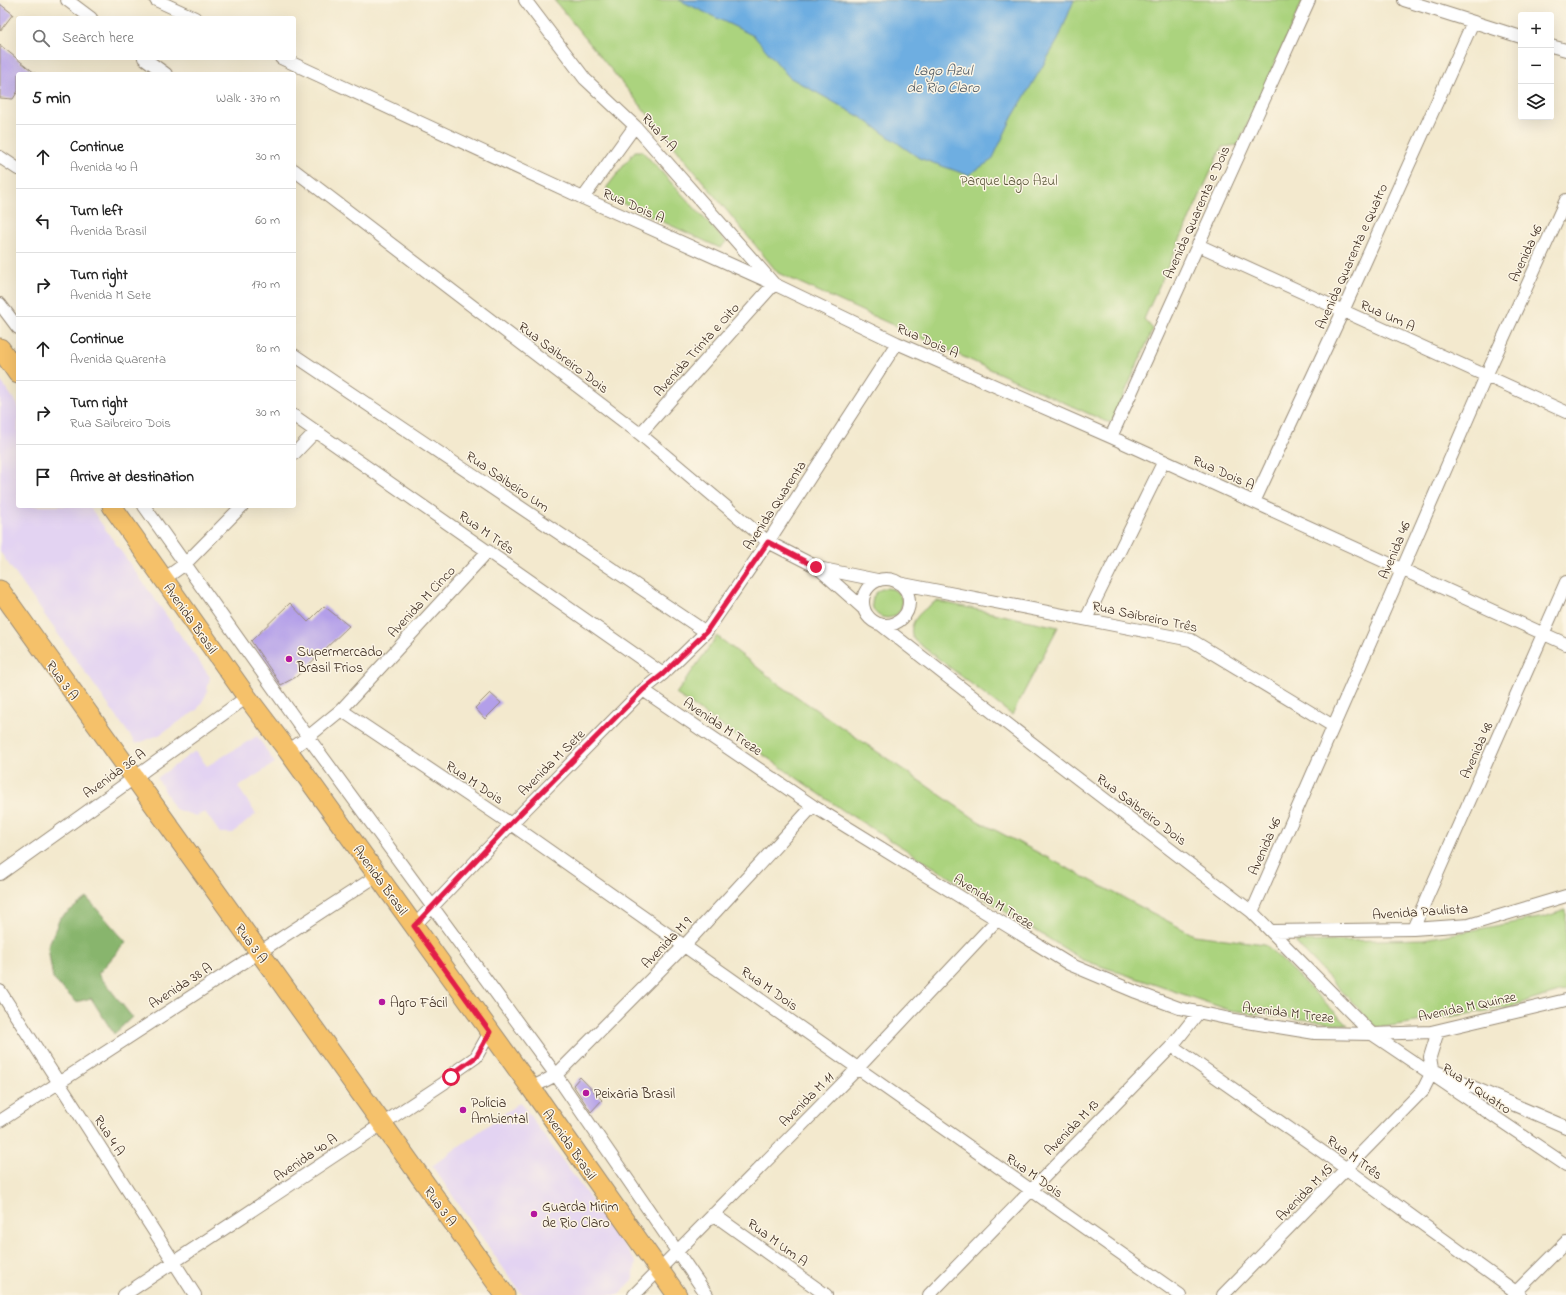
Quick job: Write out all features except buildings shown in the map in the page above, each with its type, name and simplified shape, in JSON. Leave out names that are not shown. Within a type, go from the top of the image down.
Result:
[{"type":"main road","points":[[0,348],[16,371]]},
{"type":"main road","name":"Avenida Brasil","points":[[113,508],[247,697],[288,751],[531,1088],[677,1295]]},
{"type":"main road","name":"Rua 3 A","points":[[2,597],[505,1295]]},
{"type":"street","points":[[156,0],[191,16]]},
{"type":"street","name":"Rua 1-A","points":[[525,0],[585,79],[635,126],[774,284]]},
{"type":"street","name":"Avenida Quarenta e Dois","points":[[1111,437],[1309,0]]},
{"type":"street","points":[[1404,0],[1518,36]]},
{"type":"street","points":[[70,1],[89,16]]},
{"type":"street","name":"Avenida Quarenta e Quatro","points":[[1254,502],[1343,311],[1473,22]]},
{"type":"street","points":[[1554,47],[1566,50]]},
{"type":"street","points":[[147,60],[163,72]]},
{"type":"street","name":"Rua Dois A","points":[[285,60],[583,198],[774,284],[897,343],[1111,437],[1566,644]]},
{"type":"street","points":[[583,198],[635,126]]},
{"type":"street","points":[[0,157],[16,168]]},
{"type":"street","name":"Rua Saibreiro Dois","points":[[296,172],[640,434],[768,542],[816,567],[864,610]]},
{"type":"street","name":"Avenida 46","points":[[1252,912],[1486,376],[1566,200]]},
{"type":"street","name":"Rua Um A","points":[[1198,245],[1566,412]]},
{"type":"street","name":"Avenida Trinta e Oito","points":[[640,434],[774,284]]},
{"type":"street","points":[[0,304],[16,325]]},
{"type":"street","name":"Avenida Quarenta","points":[[663,674],[706,632],[768,542],[897,343]]},
{"type":"street","name":"Rua Saibeiro Um","points":[[296,356],[706,632]]},
{"type":"street","name":"Rua M Três","points":[[296,417],[663,674]]},
{"type":"street","points":[[296,452],[316,431]]},
{"type":"street","points":[[1086,619],[1164,461]]},
{"type":"street","name":"Avenida Brasil","points":[[145,508],[308,738],[556,1075],[708,1295]]},
{"type":"street","points":[[164,579],[185,564],[240,508]]},
{"type":"street","name":"Avenida M Cinco","points":[[288,751],[308,738],[341,710],[488,551]]},
{"type":"street","name":"Rua Saibreiro Dois","points":[[816,567],[877,580]]},
{"type":"street","points":[[877,580],[892,580],[898,583],[903,586],[908,596],[906,611],[902,618],[896,622],[888,624],[880,624],[873,621],[864,610],[863,596],[871,584],[877,580]]},
{"type":"street","name":"Avenida 48","points":[[1413,929],[1566,582]]},
{"type":"street","name":"Rua Saibreiro Três","points":[[898,583],[1197,642],[1333,726]]},
{"type":"street","name":"Rua Saibreiro Três","points":[[908,596],[929,589]]},
{"type":"street","name":"Rua Saibreiro Dois","points":[[880,624],[1047,755],[1252,912],[1372,1034]]},
{"type":"street","name":"Avenida M Sete","points":[[414,926],[510,824],[643,690],[663,674]]},
{"type":"street","name":"Avenida M Treze","points":[[643,690],[813,806],[996,921],[1069,964],[1179,1008],[1234,1020],[1315,1033],[1372,1034]]},
{"type":"street","name":"Avenida 36 A","points":[[0,874],[247,697]]},
{"type":"street","name":"Rua M Dois","points":[[341,710],[510,824],[1180,1295]]},
{"type":"street","name":"Avenida M 9","points":[[531,1088],[556,1075],[684,946],[813,806]]},
{"type":"street","name":"Avenida 38 A","points":[[0,1121],[378,875]]},
{"type":"street","name":"Avenida Paulista","points":[[1271,931],[1413,929],[1469,925],[1566,896]]},
{"type":"street","name":"Avenida M 11","points":[[634,1295],[858,1068],[996,921]]},
{"type":"street","name":"Rua 4 A","points":[[0,991],[195,1295]]},
{"type":"street","name":"Avenida M Quinze","points":[[1372,1034],[1438,1031],[1566,1000]]},
{"type":"street","name":"Avenida M 13","points":[[929,1295],[1172,1046],[1199,1012]]},
{"type":"street","points":[[1438,1031],[1430,1057],[1431,1072],[1566,1127]]},
{"type":"street","name":"Avenida 40 A","points":[[124,1295],[444,1083],[459,1069],[476,1057],[490,1032]]},
{"type":"street","name":"Rua M Quatro","points":[[1372,1034],[1431,1072],[1566,1165]]},
{"type":"street","name":"Rua M Três","points":[[1172,1046],[1347,1170],[1516,1294]]},
{"type":"street","name":"Avenida M 15","points":[[1224,1295],[1423,1090],[1431,1072]]},
{"type":"street","name":"Rua M Um A","points":[[713,1214],[826,1295]]},
{"type":"street","points":[[1516,1294],[1566,1242]]},
{"type":"shaded area","points":[[0,380],[16,402],[16,508],[90,508],[210,677],[206,695],[197,710],[159,735],[136,744],[0,552]]},
{"type":"shaded area","points":[[257,736],[275,763],[238,787],[256,814],[233,833],[220,833],[205,812],[196,816],[175,809],[157,778],[195,751],[207,766]]},
{"type":"shaded area","name":"Guarda Mirim de Rio Claro","points":[[520,1102],[636,1262],[633,1280],[618,1295],[522,1295],[432,1166]]},
{"type":"green space","name":"Parque Lago Azul","points":[[554,0],[1303,0],[1238,145],[1222,147],[1144,319],[1153,329],[1112,422],[1107,422],[778,273]]},
{"type":"green space","points":[[635,151],[642,151],[726,242],[720,248],[607,196],[607,187]]},
{"type":"green space","points":[[887,588],[897,593],[902,603],[897,613],[887,618],[877,613],[872,603],[877,593]]},
{"type":"green space","points":[[937,601],[1058,627],[1012,715],[914,640],[912,628],[914,622],[921,612]]},
{"type":"green space","points":[[717,636],[780,685],[978,821],[1194,935],[1265,944],[1348,1025],[1229,1010],[1083,960],[844,811],[676,694]]},
{"type":"green space","points":[[87,898],[126,942],[98,974],[132,1017],[114,1034],[91,998],[76,1002],[53,979],[48,947],[60,918]]},
{"type":"green space","points":[[1566,910],[1566,990],[1505,1008],[1377,1028],[1295,942],[1425,939],[1544,917]]},
{"type":"water","name":"Lago Azul de Rio Claro","points":[[679,0],[1074,0],[1058,40],[1012,118],[992,160],[968,175],[919,158],[862,118],[789,77],[754,36]]},
{"type":"place","name":"Supermercado Brasil Frios","points":[[289,659]]},
{"type":"place","name":"Agro Fácil","points":[[382,1002]]},
{"type":"place","name":"Peixaria Brasil","points":[[586,1093]]},
{"type":"place","name":"Polícia Ambiental","points":[[463,1110]]},
{"type":"place","name":"Guarda Mirim de Rio Claro","points":[[534,1214]]},
{"type":"route","points":[[451,1077],[459,1069],[476,1057],[490,1032],[414,926],[510,824],[643,690],[663,674],[706,632],[768,542],[816,567]]}]
